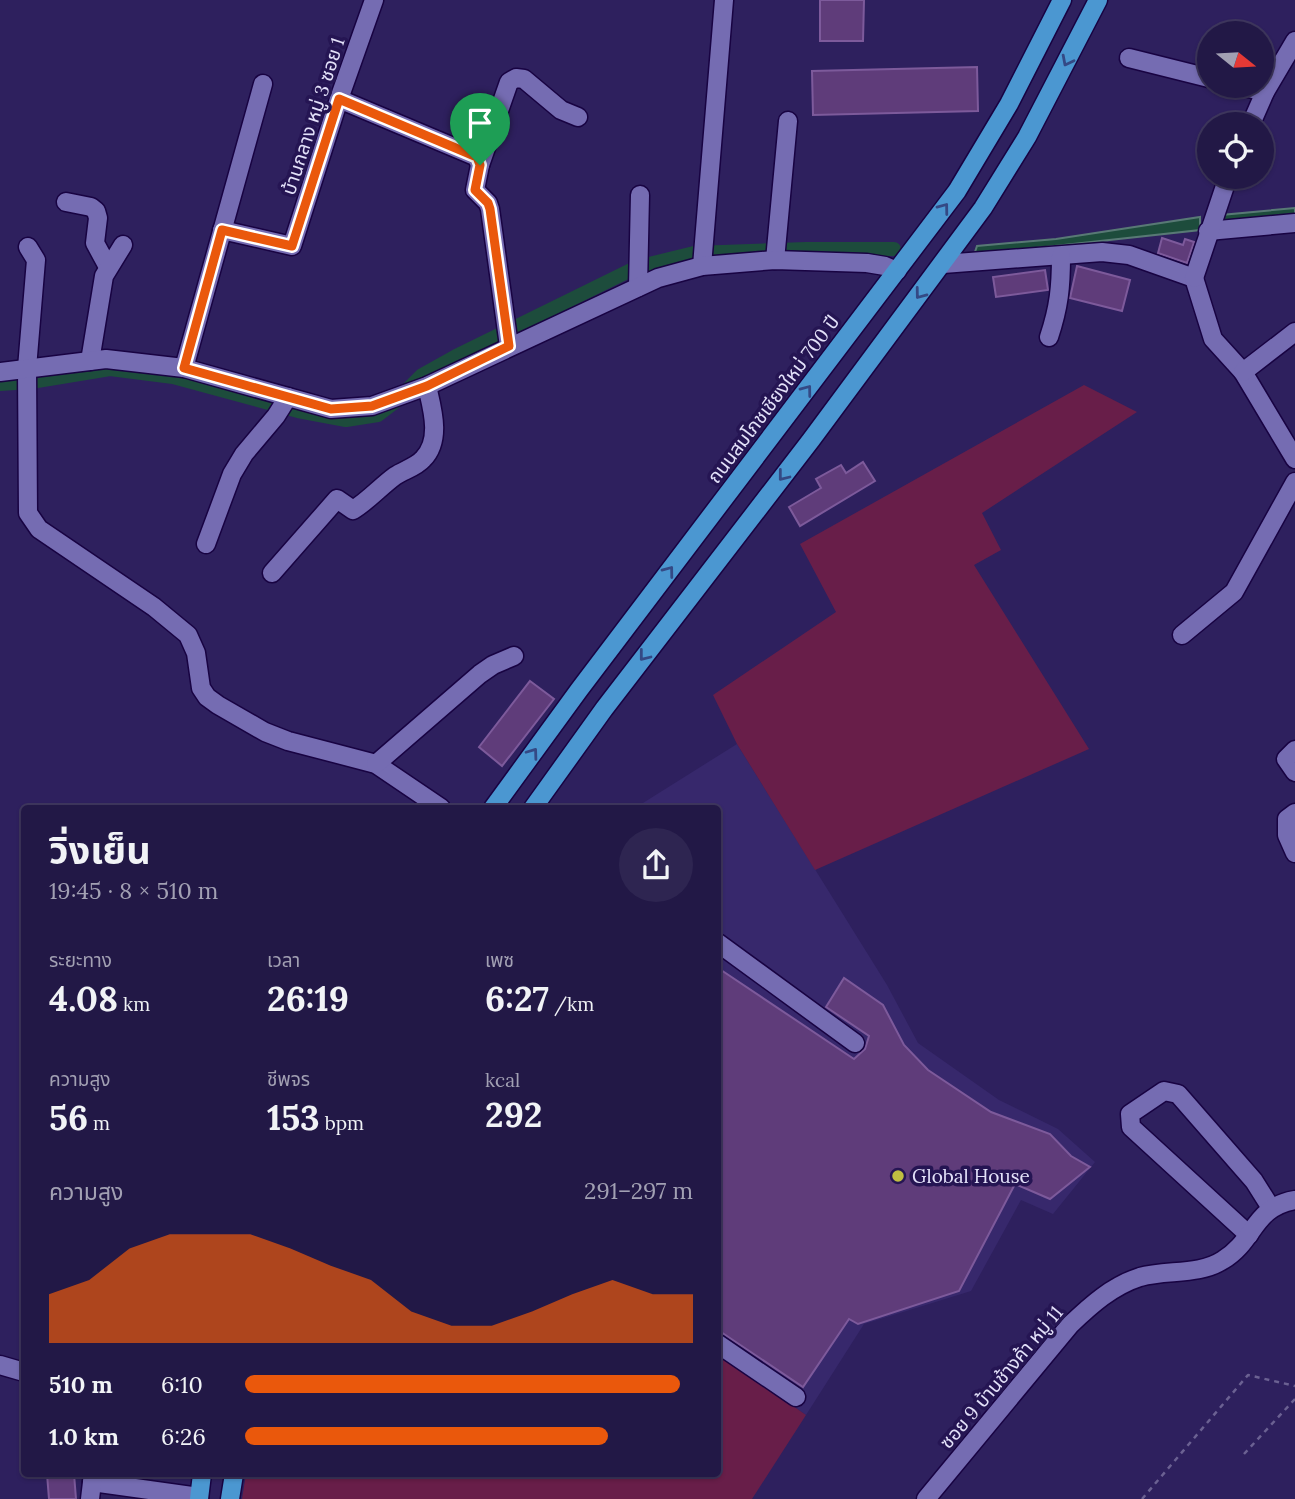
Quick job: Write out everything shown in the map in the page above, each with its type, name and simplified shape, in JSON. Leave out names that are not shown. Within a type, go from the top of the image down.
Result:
[{"type":"main road","name":"ถนนสมโภชเชียงใหม่ 700 ปี","points":[[495,805],[579,690],[957,191],[1009,104],[1062,0]]},
{"type":"main road","points":[[535,805],[604,709],[803,450],[983,208],[1027,137],[1098,0]]},
{"type":"main road","points":[[199,1498],[202,1477]]},
{"type":"main road","points":[[230,1499],[234,1477]]},
{"type":"street","name":"บ้านกลาง หมู่ 3 ซอย 1","points":[[222,230],[292,246],[374,0]]},
{"type":"street","points":[[702,266],[724,0]]},
{"type":"street","points":[[1274,77],[1295,41]]},
{"type":"street","points":[[1129,58],[1197,75]]},
{"type":"street","points":[[509,346],[490,209],[488,203],[475,190],[480,165],[509,82],[516,78],[524,79],[561,110],[578,117]]},
{"type":"street","points":[[184,368],[263,84]]},
{"type":"street","points":[[339,99],[469,152],[477,157],[480,165]]},
{"type":"street","points":[[775,260],[788,121]]},
{"type":"street","points":[[1224,189],[1194,278],[1213,339],[1243,372],[1295,459]]},
{"type":"street","points":[[638,287],[640,195]]},
{"type":"street","points":[[66,202],[91,207],[96,211],[98,218],[95,243],[108,267]]},
{"type":"street","points":[[1208,231],[1295,223]]},
{"type":"street","points":[[90,361],[102,286],[108,267],[123,245]]},
{"type":"street","points":[[28,247],[36,260],[27,368],[28,513],[39,529],[155,607],[188,635],[196,653],[201,688],[207,697],[218,705],[265,732],[288,741],[376,764],[436,805]]},
{"type":"street","points":[[943,264],[1102,252],[1129,255],[1194,278]]},
{"type":"street","points":[[1049,337],[1061,291],[1061,256]]},
{"type":"street","points":[[0,372],[106,359],[184,368],[282,406],[331,409],[372,406],[427,386],[658,278],[702,266],[775,260],[867,263],[897,271]]},
{"type":"street","points":[[1243,372],[1295,332]]},
{"type":"street","points":[[272,573],[337,499],[353,510],[396,476],[422,461],[428,453],[434,432],[427,386]]},
{"type":"street","points":[[206,544],[232,474],[282,406]]},
{"type":"street","points":[[1182,635],[1234,592],[1295,482]]},
{"type":"street","points":[[376,764],[492,664],[514,656]]},
{"type":"street","points":[[1295,750],[1286,759],[1295,772]]},
{"type":"street","points":[[1295,813],[1287,819],[1287,835],[1295,853]]},
{"type":"street","points":[[721,945],[855,1043]]},
{"type":"street","points":[[1249,1235],[1131,1127],[1130,1114],[1164,1091],[1178,1094],[1247,1172],[1271,1208],[1278,1203],[1295,1200]]},
{"type":"street","name":"ซอย 9 บ้านช้างค้า หมู่ 11","points":[[926,1499],[1070,1325],[1092,1304],[1114,1288],[1141,1276],[1190,1271],[1224,1260],[1271,1208]]},
{"type":"street","points":[[721,1346],[796,1397]]},
{"type":"street","points":[[0,1365],[21,1371]]},
{"type":"street","points":[[92,1485],[199,1498]]},
{"type":"path","points":[[1142,1499],[1248,1375],[1295,1386]]},
{"type":"path","points":[[1244,1454],[1295,1399]]},
{"type":"shaded area","points":[[1295,208],[1295,220],[1217,227],[1221,215]]},
{"type":"shaded area","points":[[1200,217],[1200,230],[974,255],[977,246],[1056,239]]},
{"type":"shaded area","points":[[1084,385],[1137,412],[982,513],[1001,550],[974,565],[1089,749],[815,870],[737,744],[713,695],[836,612],[800,544]]},
{"type":"shaded area","name":"Global House","points":[[737,744],[887,985],[918,1043],[999,1100],[1058,1129],[1095,1162],[1053,1214],[1021,1200],[971,1291],[864,1324],[806,1415],[721,1356],[721,805],[640,805]]},
{"type":"shaded area","points":[[721,1356],[806,1415],[752,1499],[242,1499],[246,1477],[721,1477]]},
{"type":"building","points":[[820,0],[864,0],[863,41],[820,41]]},
{"type":"building","points":[[977,67],[978,111],[813,115],[812,71]]},
{"type":"building","points":[[1162,238],[1183,245],[1185,239],[1194,242],[1187,263],[1158,253]]},
{"type":"building","points":[[1077,266],[1130,280],[1122,311],[1070,298]]},
{"type":"building","points":[[1045,270],[1048,290],[996,297],[993,277]]},
{"type":"building","points":[[863,462],[875,481],[800,526],[789,507],[821,488],[816,479],[841,465],[846,473]]},
{"type":"building","points":[[530,681],[554,699],[502,766],[479,747]]},
{"type":"building","name":"Global House","points":[[721,970],[854,1059],[865,1049],[869,1036],[826,1007],[844,978],[883,1005],[904,1045],[928,1070],[991,1112],[1050,1134],[1071,1156],[1090,1167],[1050,1199],[1015,1184],[959,1291],[858,1324],[849,1319],[803,1387],[721,1332]]},
{"type":"building","points":[[47,1477],[74,1477],[76,1499],[49,1499]]},
{"type":"waterway","points":[[408,389],[422,375],[456,356],[637,267],[694,253],[894,249]]},
{"type":"waterway","points":[[0,384],[31,382],[110,369],[173,377],[298,411],[346,420],[378,415],[395,402]]},
{"type":"place","name":"Global House","points":[[898,1176]]},
{"type":"route","points":[[339,99],[469,152],[477,157],[480,165],[475,190],[488,203],[490,209],[509,346],[427,386],[372,406],[331,409],[184,368],[222,230],[292,246],[339,99]]}]
